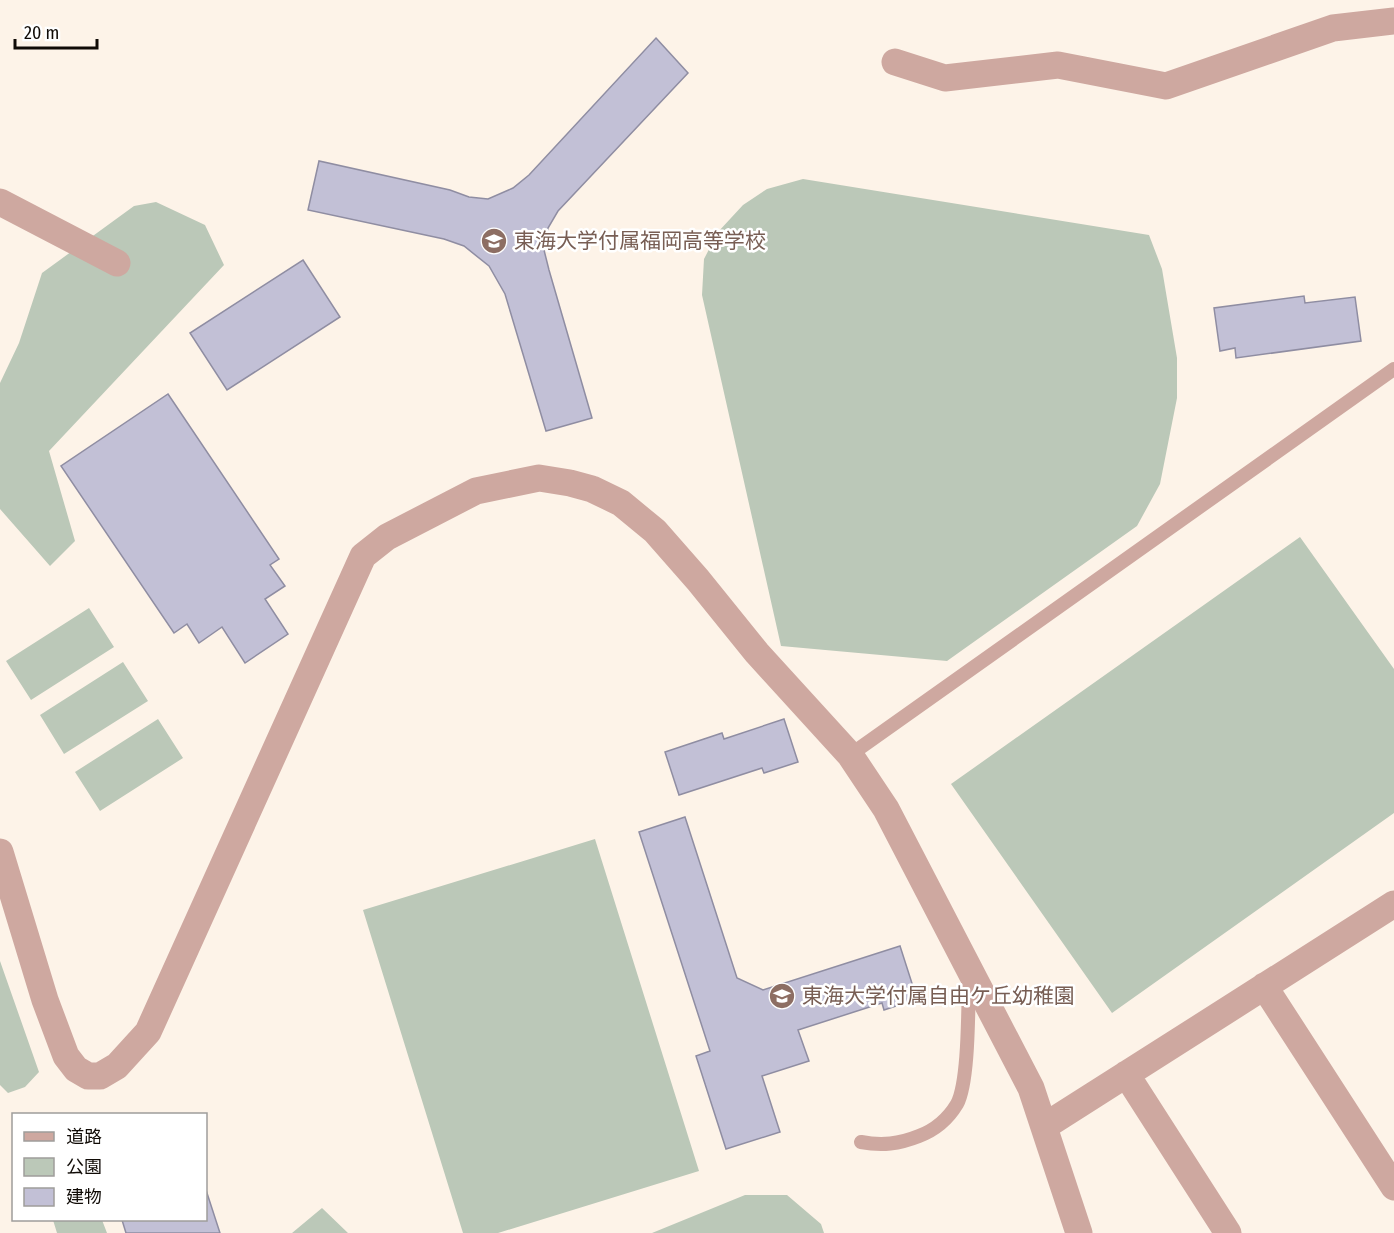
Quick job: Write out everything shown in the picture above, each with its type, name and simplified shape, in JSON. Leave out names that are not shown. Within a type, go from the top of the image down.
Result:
[{"type":"street","points":[[895,62],[945,78],[1058,65],[1166,86],[1333,28],[1394,21]]},
{"type":"street","points":[[0,202],[117,263]]},
{"type":"street","points":[[0,852],[45,1000],[66,1056],[76,1069],[88,1076],[100,1076],[117,1066],[148,1032],[363,556],[387,537],[476,491],[538,478],[592,489],[621,503],[655,531],[757,653],[850,755],[886,809],[1031,1088],[1079,1233]]},
{"type":"street","points":[[1045,1126],[1394,904]]},
{"type":"street","points":[[1264,986],[1394,1187]]},
{"type":"street","points":[[1126,1074],[1228,1233]]},
{"type":"lane","points":[[850,755],[1394,369]]},
{"type":"lane","points":[[861,1142],[881,1145],[903,1143],[944,1122],[958,1103],[964,1083],[970,969]]},
{"type":"green space","points":[[803,179],[1149,235],[1162,269],[1177,358],[1177,398],[1160,484],[1137,526],[947,661],[781,646],[702,295],[704,259],[718,232],[743,205],[767,189]]},
{"type":"green space","points":[[156,202],[205,225],[224,265],[49,451],[75,541],[50,566],[0,509],[0,383],[19,343],[42,273],[134,206]]},
{"type":"green space","points":[[1300,537],[1394,669],[1394,813],[1112,1013],[951,784]]},
{"type":"green space","points":[[89,608],[114,647],[31,700],[6,661]]},
{"type":"green space","points":[[123,662],[148,701],[64,754],[40,715]]},
{"type":"green space","points":[[158,719],[183,758],[100,811],[75,772]]},
{"type":"green space","points":[[595,839],[699,1171],[498,1233],[463,1233],[363,910]]},
{"type":"green space","points":[[0,961],[39,1072],[25,1087],[8,1093],[0,1085]]},
{"type":"green space","points":[[745,1195],[787,1195],[821,1224],[824,1233],[652,1233]]},
{"type":"green space","points":[[322,1208],[348,1233],[292,1233]]},
{"type":"green space","points":[[53,1221],[102,1221],[107,1233],[57,1233]]},
{"type":"building","points":[[656,38],[688,73],[558,211],[548,228],[544,250],[592,418],[546,431],[505,294],[489,266],[464,246],[444,239],[308,210],[319,161],[450,190],[469,197],[488,199],[513,188],[529,175]]},
{"type":"building","points":[[303,260],[340,317],[227,390],[190,333]]},
{"type":"building","points":[[1304,296],[1305,303],[1355,297],[1361,341],[1236,358],[1235,348],[1220,351],[1214,308]]},
{"type":"building","points":[[168,394],[279,559],[270,565],[285,586],[265,599],[288,634],[245,663],[222,627],[199,643],[187,624],[174,633],[61,466]]},
{"type":"building","points":[[784,719],[798,762],[764,773],[762,768],[679,795],[665,752],[722,733],[724,739]]},
{"type":"building","points":[[685,817],[737,978],[763,990],[900,946],[917,999],[884,1010],[882,1003],[798,1030],[809,1061],[762,1076],[780,1132],[726,1149],[696,1056],[710,1051],[639,832]]},
{"type":"building","points":[[207,1193],[220,1233],[126,1233],[122,1221],[207,1221]]},
{"type":"place","name":"東海大学付属福岡高等学校","points":[[494,241]]},
{"type":"place","name":"東海大学付属自由ケ丘幼稚園","points":[[782,996]]}]
